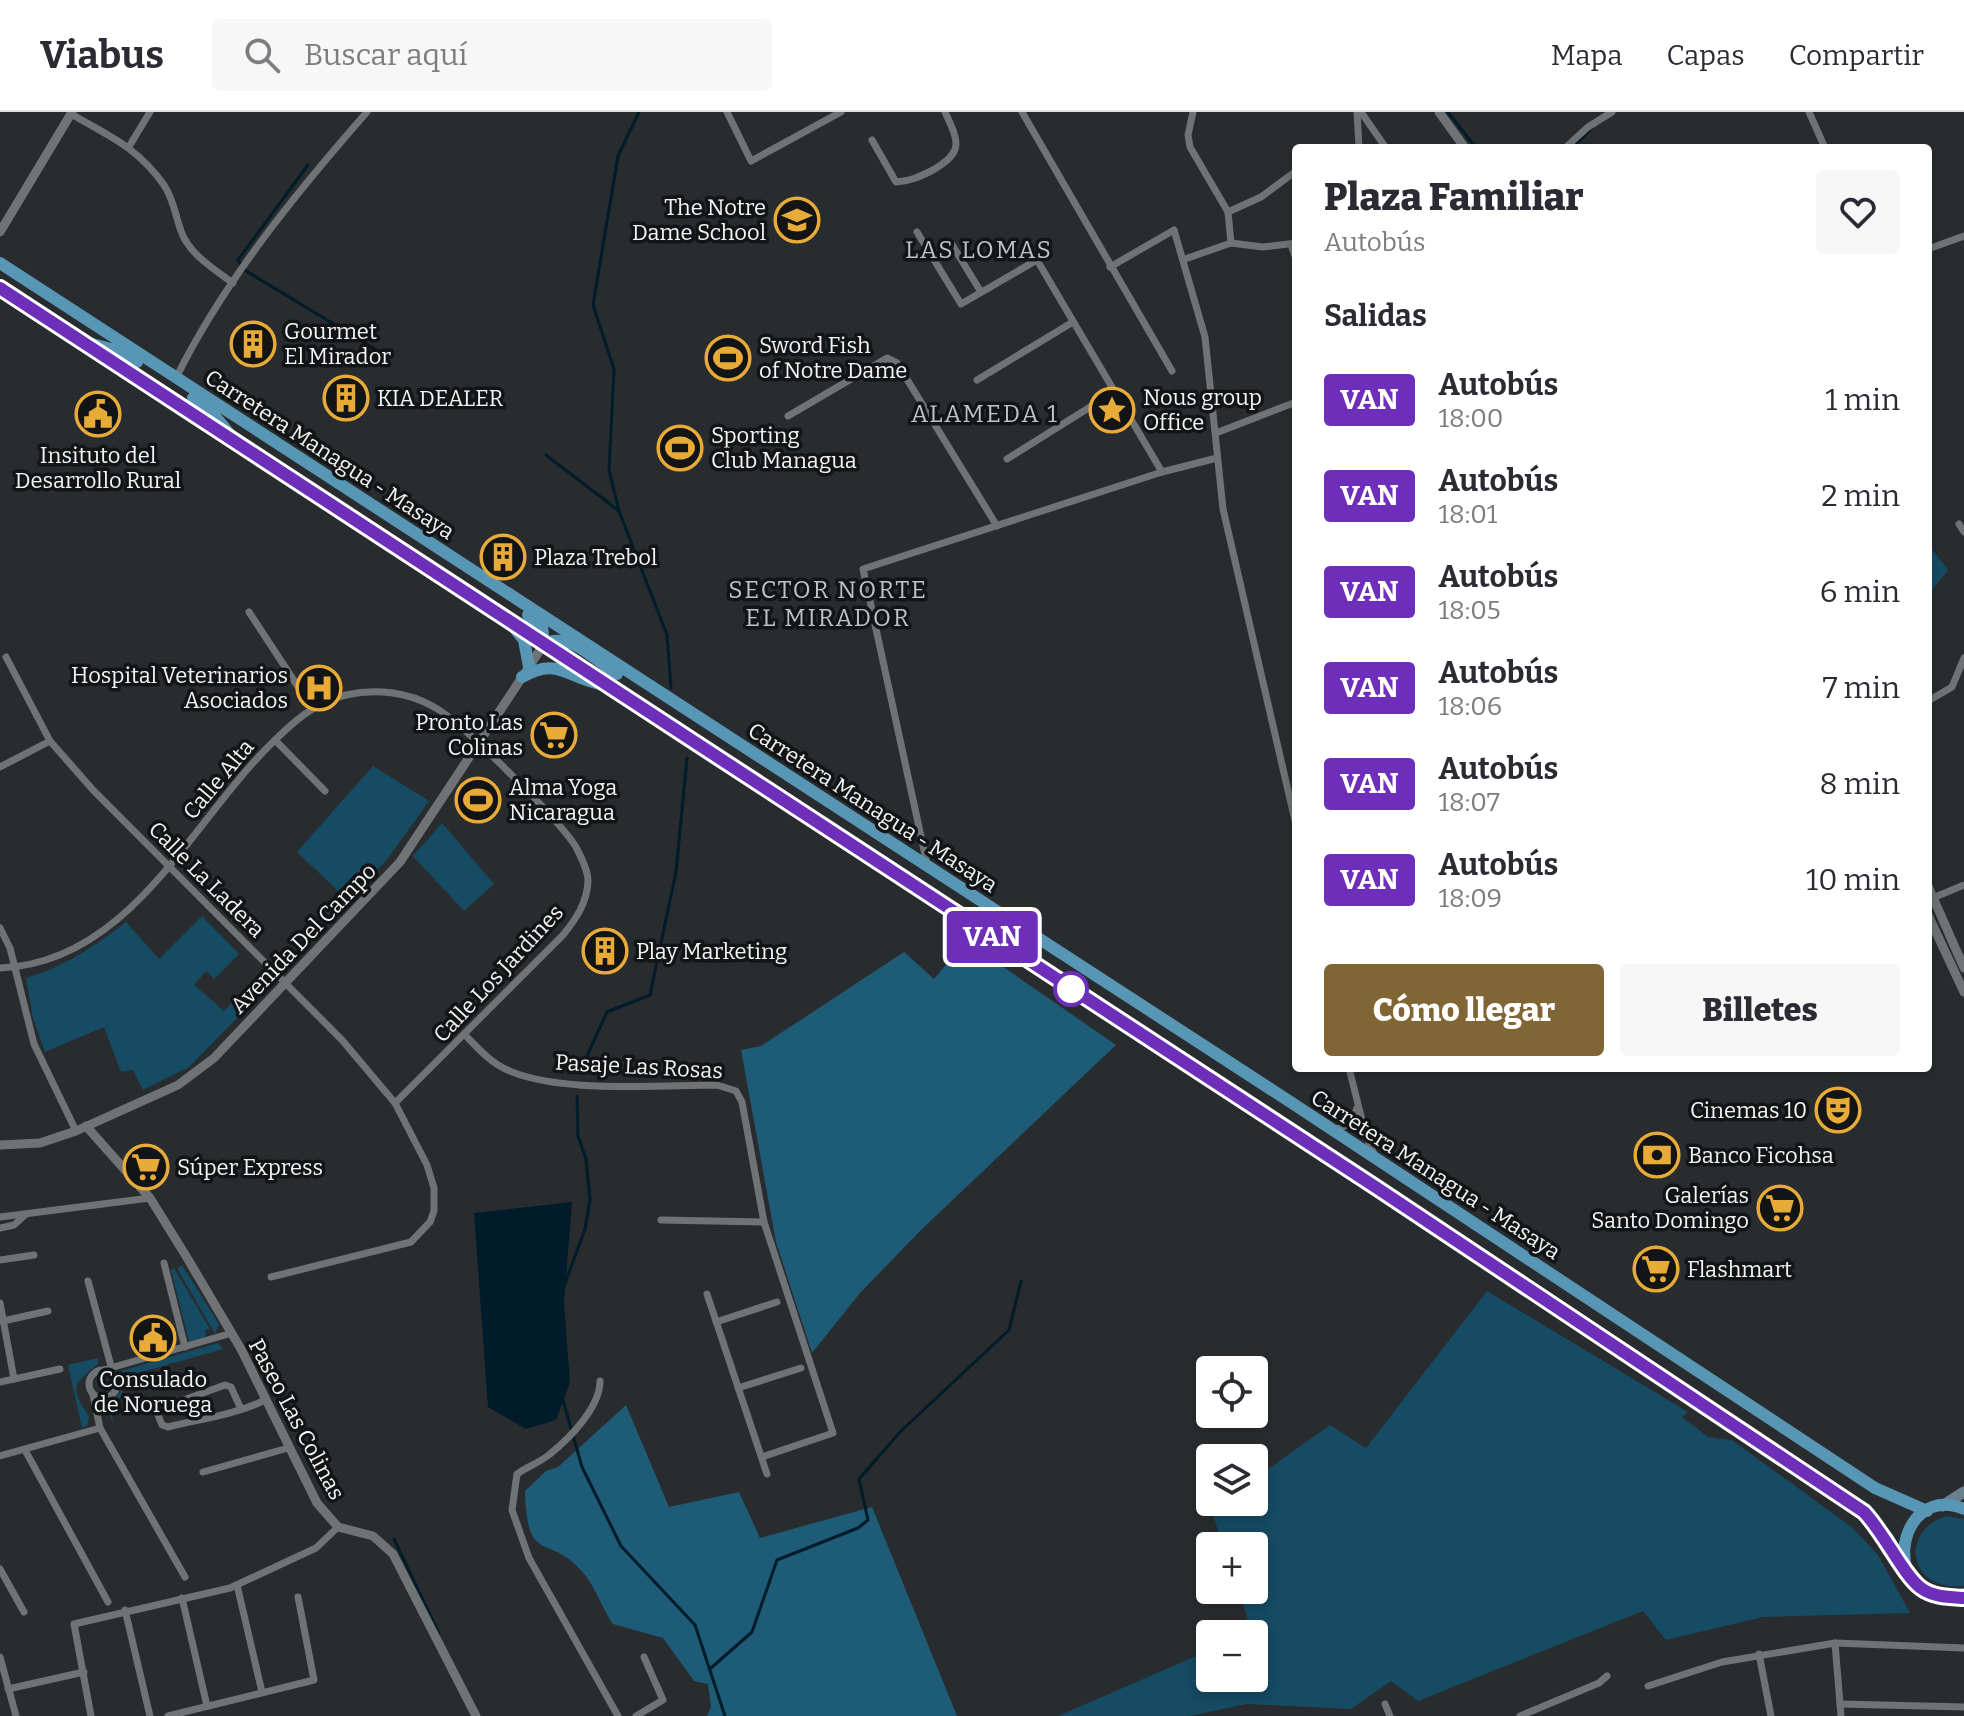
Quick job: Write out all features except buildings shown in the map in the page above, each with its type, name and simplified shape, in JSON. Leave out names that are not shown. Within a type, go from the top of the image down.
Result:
[{"type":"highway","name":"Carretera Managua - Masaya","points":[[0,263],[1332,1130],[1875,1488],[1927,1511]]},
{"type":"highway","name":"Carretera Managua - Masaya","points":[[0,288],[1402,1205],[1864,1512],[1887,1537],[1922,1589],[1960,1596]]},
{"type":"highway","points":[[86,344],[119,351],[160,376],[176,378],[179,388],[209,409],[235,441]]},
{"type":"highway","points":[[478,574],[495,593],[542,626],[544,644],[556,638],[566,640],[622,677],[642,681]]},
{"type":"highway","points":[[509,622],[524,640],[525,672],[555,666],[582,680],[608,686]]},
{"type":"highway","points":[[1904,1564],[1906,1534],[1927,1511],[1942,1506],[1964,1509]]},
{"type":"main road","points":[[1942,1506],[1964,1492]]},
{"type":"street","points":[[130,145],[150,112]]},
{"type":"street","points":[[176,378],[233,283],[287,206],[367,112]]},
{"type":"street","points":[[727,112],[751,161],[836,113]]},
{"type":"street","points":[[872,140],[890,176],[896,182],[912,181],[950,160],[956,151],[957,137],[945,112]]},
{"type":"street","points":[[1022,112],[1172,371]]},
{"type":"street","points":[[1193,112],[1188,135],[1190,147],[1228,212],[1231,243]]},
{"type":"street","points":[[1359,112],[1359,144]]},
{"type":"street","points":[[1359,112],[1383,144]]},
{"type":"street","points":[[1439,112],[1462,144]]},
{"type":"street","points":[[1569,144],[1588,127],[1612,112]]},
{"type":"street","points":[[1809,112],[1823,144]]},
{"type":"street","points":[[0,232],[72,113],[130,145],[164,185],[175,204],[182,235],[204,262],[233,283]]},
{"type":"street","points":[[1228,212],[1261,197],[1292,174]]},
{"type":"street","points":[[1110,267],[1174,230],[1185,259],[1205,337],[1217,458],[1231,547],[1292,808]]},
{"type":"street","points":[[917,232],[961,304],[1037,260],[1162,472]]},
{"type":"street","points":[[1932,248],[1964,236]]},
{"type":"street","points":[[951,243],[981,292]]},
{"type":"street","points":[[1185,259],[1231,243],[1263,247],[1292,244]]},
{"type":"street","points":[[977,380],[1073,322]]},
{"type":"street","points":[[788,416],[887,358],[897,363],[997,526]]},
{"type":"street","points":[[1007,459],[1114,392]]},
{"type":"street","points":[[1216,433],[1292,404]]},
{"type":"street","points":[[927,866],[863,569],[1162,472],[1217,458]]},
{"type":"street","points":[[249,612],[312,708]]},
{"type":"street","name":"Avenida Del Campo","points":[[0,1145],[40,1143],[81,1128],[178,1085],[214,1058],[400,862],[544,644]]},
{"type":"street","name":"Calle La Ladera","points":[[6,657],[50,741],[93,790],[342,1040],[395,1103],[427,1165],[434,1188],[434,1211],[423,1232],[409,1243],[271,1277]]},
{"type":"street","points":[[1952,687],[1964,658]]},
{"type":"street","points":[[1932,699],[1964,679]]},
{"type":"street","name":"Calle Alta","points":[[0,968],[43,963],[100,931],[136,904],[250,764],[312,708],[365,691],[413,697],[455,721],[479,745]]},
{"type":"street","points":[[275,740],[325,791]]},
{"type":"street","points":[[0,767],[50,741]]},
{"type":"street","name":"Calle Los Jardines","points":[[395,1103],[466,1036],[563,935],[584,904],[588,880],[574,845],[479,745]]},
{"type":"street","points":[[1932,900],[1964,885]]},
{"type":"street","points":[[1932,907],[1940,929],[1950,938],[1964,968]]},
{"type":"street","points":[[1932,924],[1964,992]]},
{"type":"street","name":"Paseo Las Colinas","points":[[0,928],[14,967],[34,1044],[81,1128],[150,1198],[232,1333],[317,1503],[338,1527],[373,1536],[393,1554],[476,1716]]},
{"type":"street","name":"Pasaje Las Rosas","points":[[466,1036],[498,1065],[533,1079],[589,1084],[717,1085],[736,1091],[742,1102],[764,1222]]},
{"type":"street","points":[[1350,1072],[1369,1144],[1380,1163]]},
{"type":"street","points":[[1332,1130],[1351,1124],[1357,1106]]},
{"type":"street","points":[[0,1217],[150,1198]]},
{"type":"street","points":[[0,1228],[14,1225],[25,1215]]},
{"type":"street","points":[[661,1220],[764,1222],[833,1433],[762,1457]]},
{"type":"street","points":[[0,1260],[34,1255]]},
{"type":"street","points":[[164,1263],[185,1347]]},
{"type":"street","points":[[88,1281],[115,1365],[116,1388],[100,1414]]},
{"type":"street","points":[[707,1294],[767,1474]]},
{"type":"street","points":[[716,1322],[777,1302]]},
{"type":"street","points":[[0,1303],[14,1379]]},
{"type":"street","points":[[3,1321],[48,1311]]},
{"type":"street","points":[[185,1577],[100,1428],[100,1414],[90,1378],[115,1365],[232,1333]]},
{"type":"street","points":[[738,1388],[801,1368]]},
{"type":"street","points":[[0,1382],[60,1369]]},
{"type":"street","points":[[100,1371],[114,1376]]},
{"type":"street","points":[[600,1381],[600,1396],[569,1435],[548,1456],[517,1474],[512,1510],[529,1558],[618,1716]]},
{"type":"street","points":[[241,1409],[231,1387],[225,1385],[156,1410],[162,1425],[168,1427],[241,1409],[265,1400]]},
{"type":"street","points":[[93,1395],[108,1397]]},
{"type":"street","points":[[0,1456],[100,1428]]},
{"type":"street","points":[[203,1472],[288,1448]]},
{"type":"street","points":[[25,1450],[108,1602]]},
{"type":"street","points":[[91,1716],[74,1624],[237,1585],[316,1548],[338,1527]]},
{"type":"street","points":[[0,1571],[24,1612]]},
{"type":"street","points":[[237,1585],[262,1692]]},
{"type":"street","points":[[168,1716],[314,1680],[298,1597]]},
{"type":"street","points":[[182,1598],[207,1706]]},
{"type":"street","points":[[125,1610],[150,1716]]},
{"type":"street","points":[[1648,1686],[1722,1662],[1835,1643],[1860,1641],[1964,1648]]},
{"type":"street","points":[[1835,1643],[1841,1716]]},
{"type":"street","points":[[1759,1654],[1771,1716]]},
{"type":"street","points":[[0,1657],[16,1716]]},
{"type":"street","points":[[636,1716],[663,1700],[644,1657]]},
{"type":"street","points":[[8,1689],[84,1672]]},
{"type":"street","points":[[1520,1716],[1599,1683],[1607,1676]]},
{"type":"street","points":[[1385,1704],[1390,1716]]},
{"type":"street","points":[[1840,1704],[1964,1707]]},
{"type":"shaded area","name":"Sword Fish of Notre Dame","points":[[731,340],[741,372],[726,376],[716,345]]},
{"type":"shaded area","points":[[1932,549],[1948,570],[1932,590]]},
{"type":"shaded area","points":[[373,766],[429,801],[389,857],[349,901],[297,852]]},
{"type":"shaded area","points":[[442,823],[494,884],[464,911],[413,856]]},
{"type":"shaded area","points":[[202,916],[239,954],[214,979],[206,971],[194,985],[224,1011],[239,995],[250,1005],[189,1067],[143,1090],[133,1070],[121,1072],[104,1027],[45,1052],[33,1018],[26,978],[79,955],[126,922],[159,959]]},
{"type":"shaded area","points":[[966,941],[1116,1045],[922,1229],[860,1293],[812,1353],[776,1242],[741,1050],[761,1046],[904,952],[934,979]]},
{"type":"shaded area","points":[[572,1202],[564,1303],[570,1383],[556,1420],[526,1429],[488,1407],[474,1213]]},
{"type":"shaded area","points":[[182,1265],[219,1324],[215,1334],[177,1268]]},
{"type":"shaded area","points":[[174,1268],[210,1329],[205,1330],[206,1337],[189,1342],[171,1270]]},
{"type":"shaded area","points":[[1487,1291],[1688,1412],[1682,1417],[1708,1437],[1732,1440],[1853,1528],[1878,1555],[1910,1613],[1763,1617],[1666,1640],[1643,1611],[1418,1701],[1391,1681],[1351,1709],[1247,1704],[1189,1716],[1058,1716],[1196,1656],[1196,1692],[1268,1692],[1268,1620],[1248,1620],[1243,1604],[1268,1604],[1268,1532],[1218,1532],[1213,1516],[1268,1516],[1268,1469],[1330,1425],[1366,1448]]},
{"type":"shaded area","points":[[218,1343],[223,1349],[124,1377],[122,1394],[111,1411],[114,1426],[108,1410],[121,1390],[118,1377],[121,1371]]},
{"type":"shaded area","points":[[98,1358],[98,1364],[83,1376],[77,1387],[78,1398],[89,1416],[87,1426],[82,1428],[68,1365]]},
{"type":"shaded area","points":[[626,1405],[669,1507],[739,1492],[760,1538],[872,1507],[957,1716],[707,1716],[711,1707],[708,1684],[694,1681],[663,1638],[613,1624],[585,1575],[561,1554],[535,1540],[530,1531],[525,1491],[546,1471],[558,1467]]},
{"type":"shaded area","points":[[1946,1516],[1964,1519],[1964,1585],[1961,1586],[1944,1585],[1930,1579],[1916,1559],[1916,1546],[1921,1534]]},
{"type":"waterway","points":[[619,511],[609,470],[614,369],[593,305],[618,156],[639,112]]},
{"type":"waterway","points":[[1448,112],[1473,144]]},
{"type":"waterway","points":[[1576,144],[1591,129]]},
{"type":"waterway","points":[[308,165],[238,260],[243,269],[388,357]]},
{"type":"waterway","points":[[546,455],[619,511],[667,635],[671,688]]},
{"type":"waterway","points":[[581,1069],[607,1012],[650,995],[676,872],[687,758]]},
{"type":"waterway","points":[[564,1286],[585,1229],[590,1200],[586,1159],[578,1136],[577,1096]]},
{"type":"waterway","points":[[711,1668],[752,1632],[777,1560],[858,1528],[868,1520],[859,1479],[901,1431],[1009,1330],[1021,1281]]},
{"type":"waterway","points":[[563,1400],[582,1467],[621,1546],[695,1625],[725,1716]]},
{"type":"waterway","points":[[394,1539],[439,1634]]},
{"type":"bus line","name":"VAN","points":[[0,288],[1377,1188],[1864,1512],[1887,1537],[1911,1578],[1922,1589],[1936,1595],[1964,1598]]},
{"type":"place","name":"The Notre Dame School","points":[[797,220]]},
{"type":"place","name":"Gourmet El Mirador","points":[[253,344]]},
{"type":"place","name":"Sword Fish of Notre Dame","points":[[728,358]]},
{"type":"place","name":"KIA DEALER","points":[[346,398]]},
{"type":"place","name":"Nous group Office","points":[[1112,410]]},
{"type":"place","name":"Insituto del Desarrollo Rural","points":[[98,414]]},
{"type":"place","name":"Sporting Club Managua","points":[[680,448]]},
{"type":"place","name":"Plaza Trebol","points":[[503,557]]},
{"type":"place","name":"Hospital Veterinarios Asociados","points":[[319,688]]},
{"type":"place","name":"Pronto Las Colinas","points":[[554,735]]},
{"type":"place","name":"Alma Yoga Nicaragua","points":[[478,800]]},
{"type":"place","name":"Play Marketing","points":[[605,951]]},
{"type":"place","name":"Cinemas 10","points":[[1838,1110]]},
{"type":"place","name":"Banco Ficohsa","points":[[1657,1155]]},
{"type":"place","name":"Súper Express","points":[[146,1167]]},
{"type":"place","name":"Galerías Santo Domingo","points":[[1780,1208]]},
{"type":"place","name":"Flashmart","points":[[1656,1269]]},
{"type":"place","name":"Consulado de Noruega","points":[[153,1338]]},
{"type":"district","name":"LAS LOMAS","points":[[979,250]]},
{"type":"district","name":"ALAMEDA 1","points":[[985,414]]},
{"type":"district","name":"SECTOR NORTE EL MIRADOR","points":[[828,604]]}]
